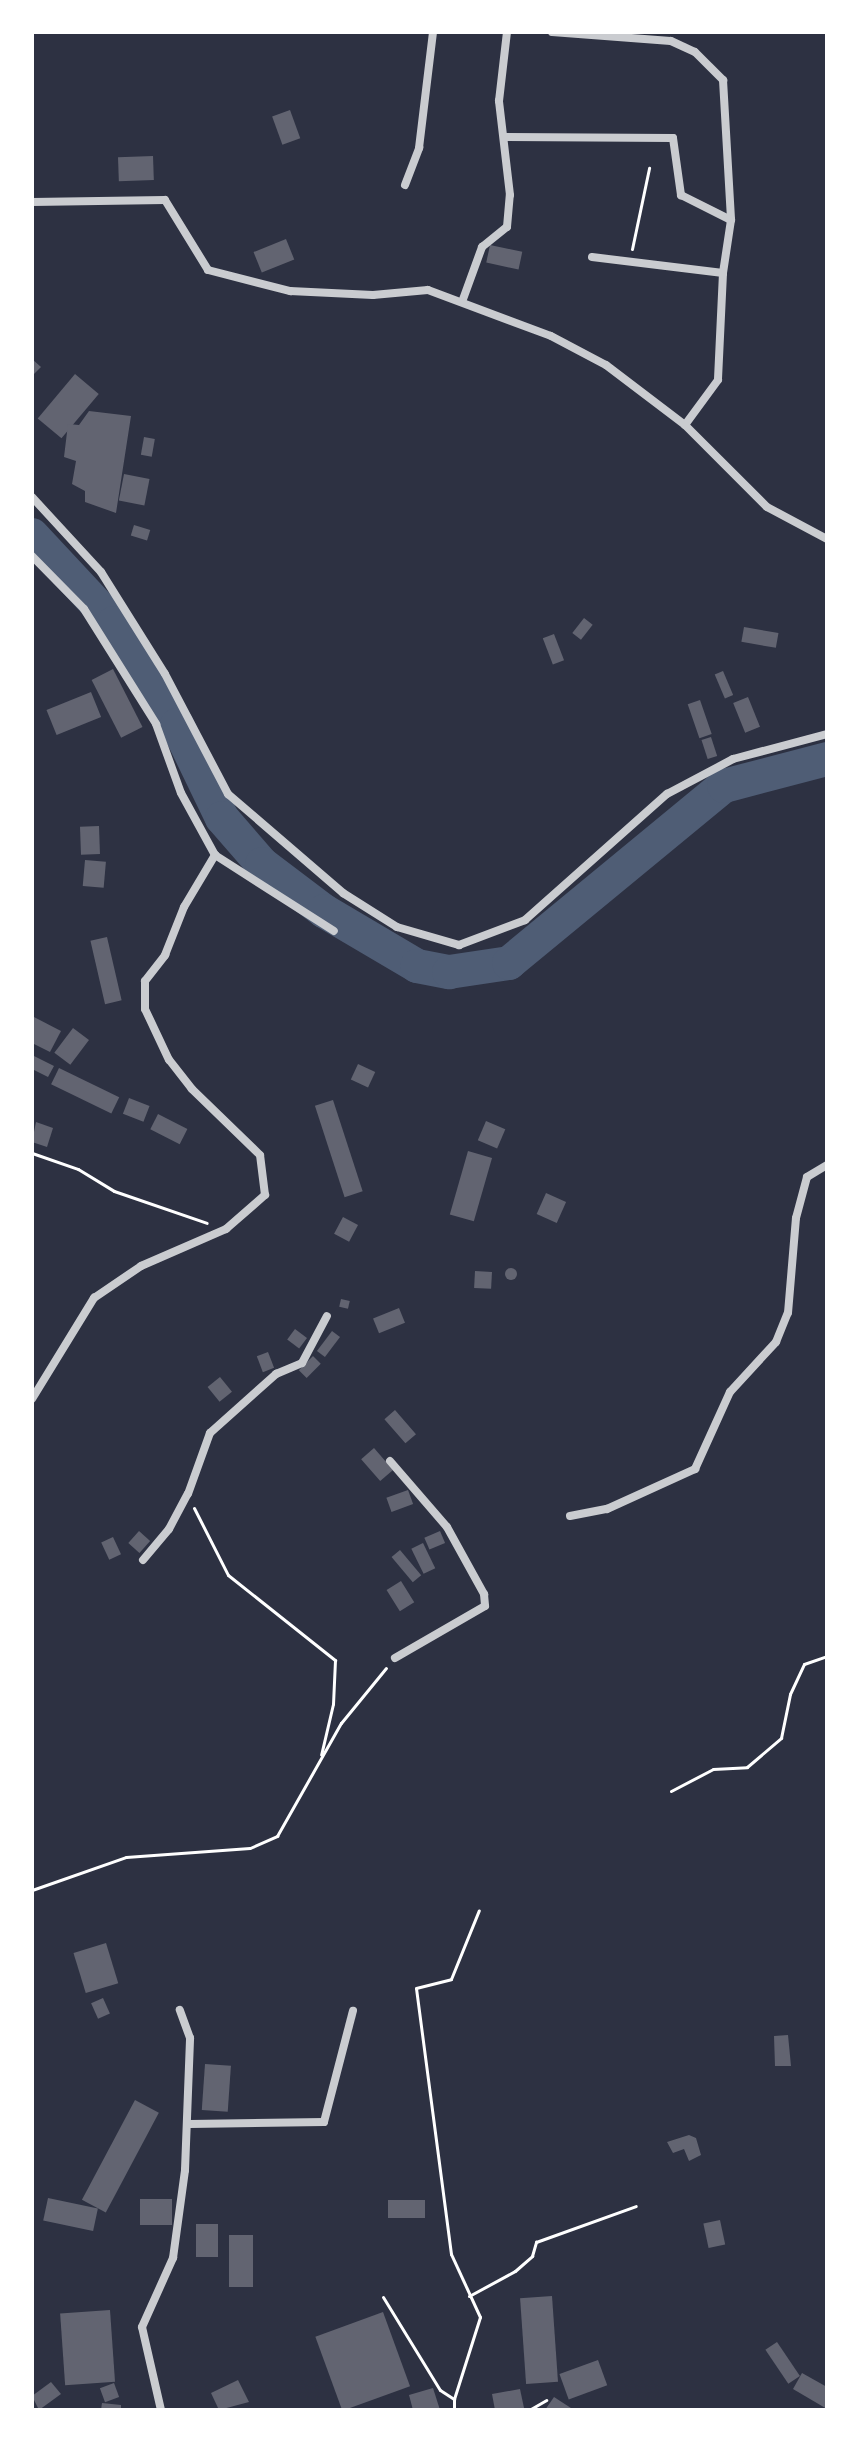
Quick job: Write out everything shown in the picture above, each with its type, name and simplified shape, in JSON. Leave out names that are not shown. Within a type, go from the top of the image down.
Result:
[{"type":"street","points":[[405,185],[419,148],[433,32]]},
{"type":"street","points":[[462,302],[482,247],[507,227],[500,64],[507,32]]},
{"type":"street","points":[[552,32],[611,34],[671,41],[695,52],[723,80],[731,220],[723,273],[718,380],[685,425]]},
{"type":"street","points":[[505,137],[673,138],[681,195],[731,220]]},
{"type":"street","points":[[32,202],[165,200],[208,270],[290,291],[373,295],[428,290],[551,336],[606,365],[685,425],[767,507],[827,539]]},
{"type":"street","points":[[592,257],[723,273]]},
{"type":"street","points":[[32,497],[101,572],[165,674],[228,794],[343,893],[413,931],[459,945],[525,920],[667,794],[733,759],[827,734]]},
{"type":"street","points":[[32,556],[84,609],[156,724],[181,793],[215,855],[334,931]]},
{"type":"street","points":[[32,1399],[94,1298],[141,1266],[226,1229],[265,1195],[260,1155],[224,1124],[176,1070],[145,1009],[145,981],[165,955],[184,907],[215,855]]},
{"type":"street","points":[[570,1516],[607,1509],[695,1469],[730,1392],[776,1342],[788,1313],[796,1218],[807,1177],[827,1165]]},
{"type":"street","points":[[143,1560],[188,1494],[210,1433],[276,1374],[302,1363],[327,1316]]},
{"type":"street","points":[[390,1461],[447,1527],[484,1594],[485,1606],[395,1658]]},
{"type":"street","points":[[161,2410],[142,2327],[173,2258],[190,2124],[190,2038],[180,2010]]},
{"type":"street","points":[[190,2124],[324,2122],[353,2011]]},
{"type":"path","points":[[630,260],[649,168]]},
{"type":"path","points":[[32,1153],[78,1169],[114,1191],[226,1229]]},
{"type":"path","points":[[188,1494],[228,1575],[335,1660],[333,1704],[320,1758]]},
{"type":"path","points":[[671,1791],[713,1769],[747,1767],[781,1738],[790,1694],[804,1664],[827,1656]]},
{"type":"path","points":[[32,1890],[126,1857],[250,1848],[277,1836],[341,1723],[395,1658]]},
{"type":"path","points":[[454,2410],[454,2399],[480,2317],[451,2254],[438,2186],[416,1988],[451,1979],[479,1910]]},
{"type":"path","points":[[469,2296],[515,2271],[532,2256],[536,2242],[636,2206]]},
{"type":"path","points":[[383,2297],[440,2390],[454,2399]]},
{"type":"path","points":[[529,2410],[546,2400]]},
{"type":"building","points":[[290,110],[300,138],[282,145],[272,116]]},
{"type":"building","points":[[153,156],[154,180],[119,181],[118,157]]},
{"type":"building","points":[[286,239],[294,259],[262,273],[254,252]]},
{"type":"building","points":[[490,245],[522,252],[519,269],[486,263]]},
{"type":"building","points":[[32,359],[41,367],[32,376]]},
{"type":"building","points":[[75,374],[99,394],[61,438],[38,418]]},
{"type":"building","points":[[89,411],[131,416],[116,513],[85,502],[85,491],[72,484],[76,461],[64,457],[68,424],[79,425]]},
{"type":"building","points":[[144,437],[155,439],[152,457],[141,455]]},
{"type":"building","points":[[124,474],[150,479],[144,505],[119,501]]},
{"type":"building","points":[[134,525],[150,530],[147,540],[131,536]]},
{"type":"building","points":[[584,618],[593,625],[581,640],[572,633]]},
{"type":"building","points":[[744,627],[778,633],[776,648],[741,642]]},
{"type":"building","points":[[554,634],[564,660],[553,664],[543,638]]},
{"type":"building","points":[[113,669],[143,727],[121,738],[92,680]]},
{"type":"building","points":[[723,671],[733,695],[725,698],[715,675]]},
{"type":"building","points":[[91,692],[101,717],[57,735],[46,710]]},
{"type":"building","points":[[748,697],[760,727],[745,733],[733,703]]},
{"type":"building","points":[[700,700],[712,734],[699,738],[688,704]]},
{"type":"building","points":[[711,737],[717,756],[708,759],[701,740]]},
{"type":"building","points":[[99,826],[100,854],[81,855],[80,827]]},
{"type":"building","points":[[85,860],[106,862],[104,888],[83,886]]},
{"type":"building","points":[[107,937],[122,1000],[105,1004],[90,941]]},
{"type":"building","points":[[32,1016],[61,1031],[50,1052],[32,1043]]},
{"type":"building","points":[[73,1028],[89,1040],[70,1065],[54,1053]]},
{"type":"building","points":[[32,1055],[54,1066],[48,1077],[32,1069]]},
{"type":"building","points":[[358,1064],[375,1072],[368,1087],[351,1079]]},
{"type":"building","points":[[59,1068],[119,1097],[111,1114],[51,1084]]},
{"type":"building","points":[[129,1098],[150,1106],[143,1122],[123,1114]]},
{"type":"building","points":[[333,1100],[363,1191],[345,1197],[315,1106]]},
{"type":"building","points":[[158,1114],[187,1129],[180,1144],[150,1129]]},
{"type":"building","points":[[486,1121],[505,1129],[497,1149],[478,1140]]},
{"type":"building","points":[[36,1122],[53,1128],[47,1147],[32,1142]]},
{"type":"building","points":[[468,1151],[492,1158],[474,1221],[450,1214]]},
{"type":"building","points":[[546,1193],[566,1202],[557,1223],[537,1214]]},
{"type":"building","points":[[343,1217],[358,1225],[349,1242],[334,1234]]},
{"type":"building","points":[[511,1268],[517,1274],[511,1280],[505,1274]]},
{"type":"building","points":[[475,1271],[492,1272],[491,1289],[474,1288]]},
{"type":"building","points":[[341,1299],[350,1301],[348,1309],[339,1307]]},
{"type":"building","points":[[399,1308],[405,1323],[379,1333],[373,1318]]},
{"type":"building","points":[[295,1329],[307,1338],[299,1348],[287,1339]]},
{"type":"building","points":[[332,1331],[340,1337],[325,1357],[317,1351]]},
{"type":"building","points":[[268,1352],[274,1368],[263,1372],[257,1356]]},
{"type":"building","points":[[313,1356],[321,1364],[307,1378],[299,1370]]},
{"type":"building","points":[[220,1377],[232,1392],[220,1402],[208,1387]]},
{"type":"building","points":[[395,1410],[416,1434],[405,1443],[384,1419]]},
{"type":"building","points":[[374,1448],[393,1470],[380,1481],[361,1459]]},
{"type":"building","points":[[408,1490],[413,1504],[392,1512],[386,1498]]},
{"type":"building","points":[[139,1531],[150,1541],[139,1553],[128,1543]]},
{"type":"building","points":[[440,1531],[445,1543],[429,1550],[424,1538]]},
{"type":"building","points":[[113,1537],[121,1554],[109,1560],[101,1542]]},
{"type":"building","points":[[423,1543],[435,1568],[424,1574],[411,1549]]},
{"type":"building","points":[[400,1550],[421,1575],[413,1582],[392,1557]]},
{"type":"building","points":[[401,1581],[414,1602],[400,1611],[387,1590]]},
{"type":"building","points":[[106,1943],[118,1983],[86,1993],[73,1953]]},
{"type":"building","points":[[103,1998],[110,2014],[98,2019],[91,2003]]},
{"type":"building","points":[[788,2035],[791,2066],[775,2066],[774,2036]]},
{"type":"building","points":[[205,2064],[231,2066],[228,2112],[202,2110]]},
{"type":"building","points":[[135,2100],[159,2113],[106,2212],[82,2200]]},
{"type":"building","points":[[689,2135],[696,2138],[701,2155],[689,2161],[684,2149],[673,2153],[667,2142]]},
{"type":"building","points":[[48,2198],[98,2209],[93,2231],[43,2220]]},
{"type":"building","points":[[140,2199],[172,2199],[172,2225],[140,2225]]},
{"type":"building","points":[[388,2200],[425,2200],[425,2218],[388,2218]]},
{"type":"building","points":[[720,2220],[725,2244],[709,2248],[703,2224]]},
{"type":"building","points":[[196,2224],[218,2224],[218,2257],[196,2257]]},
{"type":"building","points":[[229,2235],[253,2235],[253,2287],[229,2287]]},
{"type":"building","points":[[552,2296],[558,2382],[526,2384],[520,2298]]},
{"type":"building","points":[[110,2310],[115,2382],[65,2385],[60,2313]]},
{"type":"building","points":[[383,2312],[410,2386],[342,2410],[315,2337]]},
{"type":"building","points":[[777,2342],[800,2376],[788,2384],[765,2350]]},
{"type":"building","points":[[598,2360],[607,2385],[569,2399],[559,2374]]},
{"type":"building","points":[[802,2373],[827,2387],[827,2409],[793,2389]]},
{"type":"building","points":[[238,2380],[249,2402],[219,2410],[211,2393]]},
{"type":"building","points":[[51,2382],[61,2394],[39,2410],[32,2396]]},
{"type":"building","points":[[114,2383],[119,2397],[105,2402],[100,2388]]},
{"type":"building","points":[[433,2388],[440,2410],[413,2410],[409,2395]]},
{"type":"building","points":[[520,2389],[524,2408],[495,2410],[492,2394]]},
{"type":"building","points":[[554,2397],[574,2410],[545,2410]]},
{"type":"building","points":[[102,2403],[121,2405],[121,2410],[101,2410]]},
{"type":"waterway","points":[[32,535],[114,623],[177,725],[222,818],[262,864],[324,911],[417,966],[449,972],[509,963],[724,786],[827,759]]}]
